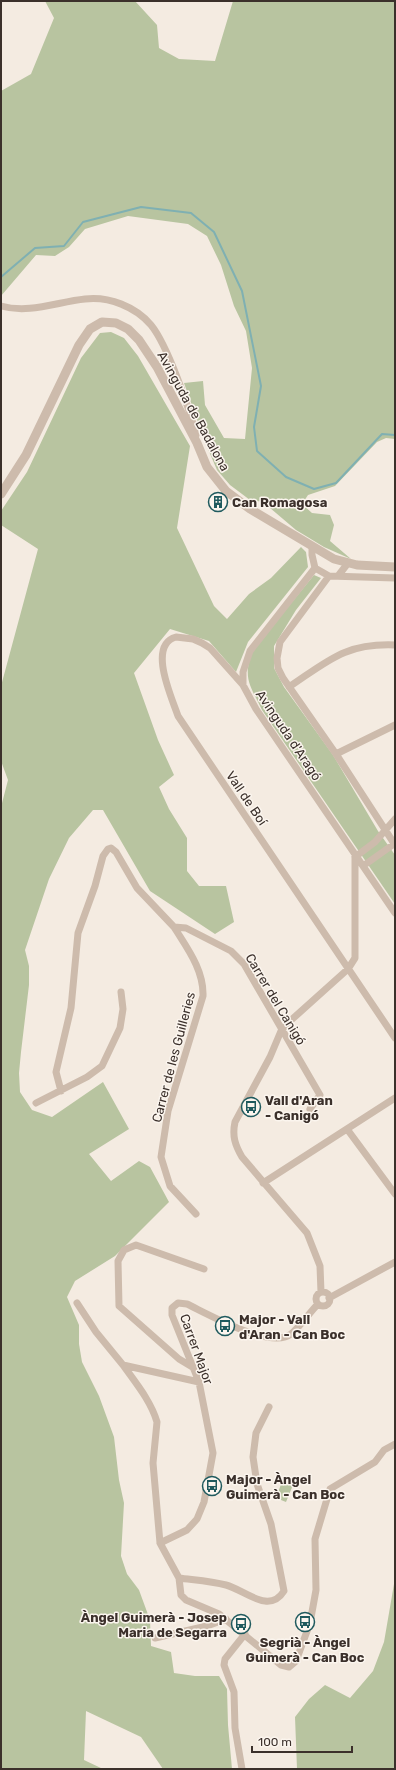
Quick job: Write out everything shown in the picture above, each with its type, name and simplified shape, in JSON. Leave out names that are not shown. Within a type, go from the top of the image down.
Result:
[{"type":"street","points":[[1,306],[11,309],[28,309],[94,298],[117,303],[142,317],[151,326],[168,357],[193,425],[197,443]]},
{"type":"street","name":"Avinguda de Badalona","points":[[1,494],[26,455],[79,344],[90,329],[102,322],[110,322],[123,326],[139,340],[157,367],[197,443],[207,467],[226,491],[250,509],[334,559],[348,563],[395,567]]},
{"type":"street","points":[[312,547],[315,568],[329,576],[395,578]]},
{"type":"street","points":[[338,576],[348,563]]},
{"type":"street","name":"Avinguda d'Aragó","points":[[315,568],[250,651],[242,672],[243,685],[256,709],[395,914]]},
{"type":"street","name":"Avinguda d'Aragó","points":[[329,576],[280,642],[277,658],[278,668],[289,687],[336,754],[395,844]]},
{"type":"street","name":"Vall de Boí","points":[[243,685],[217,655],[202,643],[176,637],[172,638],[165,645],[161,659],[178,716],[395,1038]]},
{"type":"street","points":[[289,687],[344,652],[368,645],[395,645]]},
{"type":"street","points":[[336,754],[395,724]]},
{"type":"street","points":[[322,1292],[320,1266],[307,1233],[263,1183],[239,1152],[236,1147],[233,1131],[235,1122],[270,1057],[281,1030],[348,969],[355,958],[355,857],[375,842],[395,819]]},
{"type":"street","points":[[355,885],[363,866],[395,844]]},
{"type":"street","points":[[60,1091],[56,1072],[71,1008],[78,933],[95,886],[103,856],[108,849],[111,848],[116,852],[137,888],[174,927]]},
{"type":"street","name":"Carrer del Canigó","points":[[174,927],[186,928],[236,955],[244,964],[320,1095],[310,1109]]},
{"type":"street","name":"Carrer de les Guilleries","points":[[174,927],[200,972],[203,996],[168,1111],[161,1157],[170,1186],[196,1214]]},
{"type":"street","points":[[36,1103],[97,1071],[107,1060],[120,1028],[123,1009],[121,992]]},
{"type":"street","points":[[263,1183],[395,1098]]},
{"type":"street","points":[[347,1129],[395,1194]]},
{"type":"street","points":[[194,1368],[179,1359],[119,1306],[118,1261],[124,1250],[136,1245],[204,1269]]},
{"type":"street","points":[[322,1292],[316,1296],[318,1304],[322,1306],[326,1305],[329,1298],[395,1262]]},
{"type":"street","points":[[322,1292],[326,1293],[329,1298]]},
{"type":"street","points":[[77,1302],[96,1332],[123,1365],[156,1415],[158,1422],[153,1463],[160,1543],[179,1578],[180,1591],[183,1598],[219,1614],[281,1665],[289,1667],[296,1661],[310,1623],[316,1590],[315,1539],[330,1489],[375,1462],[384,1450],[395,1444]]},
{"type":"street","name":"Carrer Major","points":[[160,1543],[187,1530],[193,1525],[201,1511],[206,1496],[213,1453],[199,1382],[172,1315],[171,1311],[174,1305],[182,1303],[187,1304],[249,1333],[273,1339],[290,1335],[318,1304]]},
{"type":"street","points":[[123,1365],[199,1382]]},
{"type":"street","points":[[179,1578],[226,1585],[263,1602],[273,1601],[280,1598],[284,1591],[272,1524],[257,1484],[254,1457],[256,1433],[268,1407]]},
{"type":"street","points":[[155,1638],[207,1626],[226,1619]]},
{"type":"street","points":[[242,1769],[235,1728],[234,1692],[224,1665],[225,1659],[244,1634]]},
{"type":"green space","points":[[45,1],[135,1],[157,25],[159,48],[179,59],[215,61],[233,1],[395,1],[395,439],[386,438],[377,442],[335,486],[308,495],[302,504],[312,513],[330,515],[334,525],[330,541],[351,559],[324,547],[296,530],[263,502],[250,500],[230,485],[217,470],[205,442],[184,383],[203,381],[205,405],[224,438],[245,439],[252,368],[246,331],[234,306],[221,265],[207,236],[188,224],[128,216],[85,229],[69,247],[55,256],[36,255],[1,296],[1,91],[31,74],[54,18]]},
{"type":"green space","points":[[111,332],[124,338],[138,356],[190,446],[177,528],[214,606],[227,619],[249,594],[271,578],[301,547],[306,552],[308,567],[248,642],[236,672],[209,641],[170,629],[134,673],[158,740],[174,775],[159,787],[169,809],[187,838],[187,871],[199,886],[226,886],[234,922],[215,934],[150,891],[103,810],[93,810],[69,838],[49,879],[25,950],[29,966],[29,985],[19,1073],[20,1092],[32,1110],[52,1117],[103,1082],[129,1129],[89,1154],[111,1181],[139,1161],[150,1167],[169,1202],[115,1256],[75,1281],[67,1297],[79,1325],[79,1344],[82,1362],[99,1396],[114,1437],[119,1480],[124,1503],[121,1556],[127,1574],[139,1590],[150,1620],[151,1646],[171,1652],[174,1673],[195,1676],[219,1676],[227,1689],[228,1725],[232,1769],[163,1769],[141,1737],[86,1711],[84,1760],[103,1769],[1,1769],[1,807],[8,780],[1,761],[1,686],[38,549],[1,525],[1,511],[27,472],[81,358],[100,333]]},
{"type":"green space","points":[[314,575],[321,578],[296,610],[274,646],[274,668],[284,687],[333,755],[378,831],[395,855],[395,904],[262,710],[249,681],[248,668],[253,650]]},
{"type":"green space","points":[[284,1476],[295,1480],[286,1502],[276,1498]]},
{"type":"green space","points":[[395,1583],[395,1769],[297,1769],[295,1717],[309,1699],[325,1685],[350,1698],[373,1671],[384,1642]]},
{"type":"waterway","points":[[1,277],[35,248],[64,246],[83,222],[141,207],[191,213],[214,232],[242,291],[261,386],[254,427],[257,451],[286,477],[314,489],[336,483],[382,434],[395,435]]},
{"type":"place","name":"Can Romagosa","points":[[218,502]]},
{"type":"place","name":"Vall d'Aran - Canigó","points":[[251,1107]]},
{"type":"place","name":"Major - Vall d'Aran - Can Boc","points":[[225,1326]]},
{"type":"place","name":"Major - Àngel Guimerà - Can Boc","points":[[212,1486]]},
{"type":"place","name":"Segrià - Àngel Guimerà - Can Boc","points":[[305,1622]]},
{"type":"place","name":"Àngel Guimerà - Josep Maria de Segarra","points":[[241,1624]]}]
